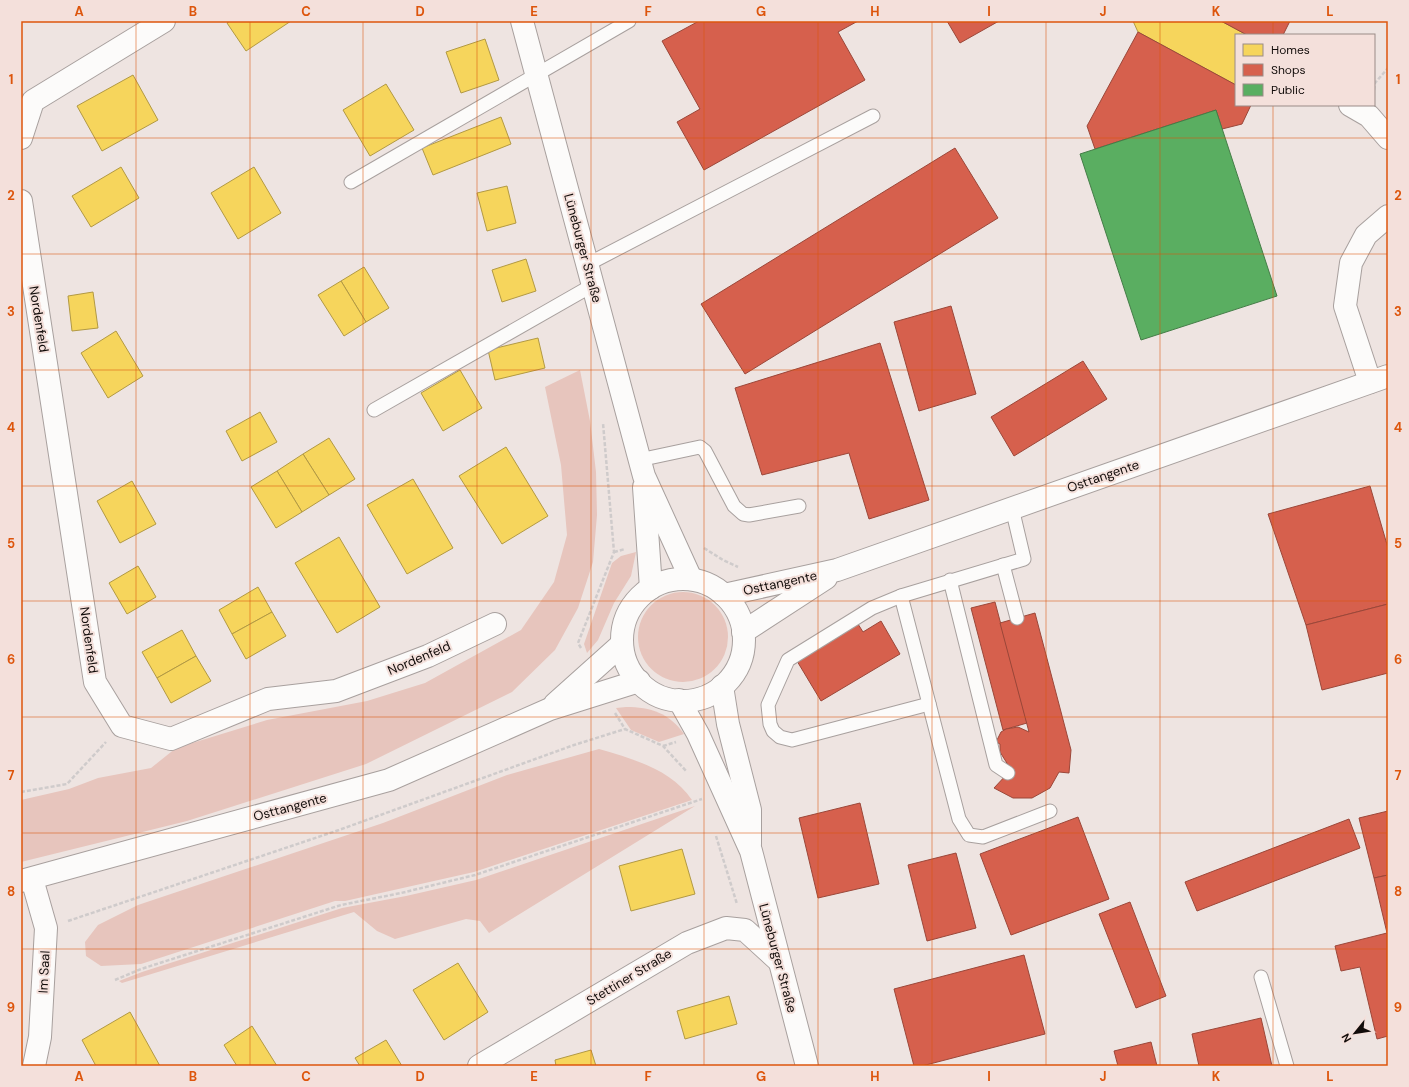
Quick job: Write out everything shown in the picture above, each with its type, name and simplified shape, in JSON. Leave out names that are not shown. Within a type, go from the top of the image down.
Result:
[{"type":"main road","points":[[21,138],[33,101],[164,21]]},
{"type":"main road","name":"Lüneburger Straße","points":[[522,21],[642,468],[691,579]]},
{"type":"main road","points":[[1352,106],[1369,116],[1388,138]]},
{"type":"main road","name":"Nordenfeld","points":[[21,201],[95,682],[122,726],[171,739],[268,699],[336,691],[428,656],[495,624]]},
{"type":"main road","name":"Osttangente","points":[[724,595],[837,570],[1379,379],[1345,306],[1352,263],[1366,235],[1388,216]]},
{"type":"main road","name":"Lüneburger Straße","points":[[642,468],[651,588]]},
{"type":"main road","name":"Osttangente","points":[[743,632],[837,570]]},
{"type":"main road","points":[[678,579],[691,579],[714,588],[724,595],[733,606],[740,618],[744,644],[737,667],[722,686],[702,697],[679,700],[657,694],[639,681],[630,670],[622,644],[625,622],[635,603],[651,588],[664,582],[678,579]]},
{"type":"main road","name":"Osttangente","points":[[550,709],[622,644]]},
{"type":"main road","name":"Osttangente","points":[[26,880],[389,780],[550,709],[639,681]]},
{"type":"main road","name":"Lüneburger Straße","points":[[722,686],[728,724],[750,810],[750,851]]},
{"type":"main road","name":"Lüneburger Straße","points":[[679,700],[698,734],[750,851],[807,1066]]},
{"type":"main road","name":"Im Saal","points":[[26,880],[46,928],[40,1037],[34,1066]]},
{"type":"main road","name":"Stettiner Straße","points":[[479,1066],[687,942],[726,928],[745,930]]},
{"type":"main road","points":[[745,930],[779,961]]},
{"type":"lane","points":[[351,182],[629,21]]},
{"type":"lane","points":[[588,264],[873,116]]},
{"type":"lane","points":[[374,410],[593,285]]},
{"type":"lane","points":[[642,468],[700,447],[705,451],[734,506],[742,514],[748,515],[799,506]]},
{"type":"lane","points":[[929,704],[792,740],[780,737],[773,731],[770,724],[768,705],[788,660],[872,608],[901,596],[950,580],[1024,559],[1012,508]]},
{"type":"lane","points":[[1004,565],[1017,618]]},
{"type":"lane","points":[[950,580],[996,766],[1008,773]]},
{"type":"lane","points":[[901,596],[959,819],[969,835],[983,837],[1050,811]]},
{"type":"lane","points":[[1261,977],[1287,1066]]},
{"type":"path","points":[[1375,83],[1388,68]]},
{"type":"path","points":[[592,671],[578,643],[614,552]]},
{"type":"path","points":[[604,692],[625,730],[663,746],[692,777]]},
{"type":"path","points":[[21,792],[67,784],[122,726]]},
{"type":"path","points":[[46,928],[339,830],[574,745],[625,730]]},
{"type":"path","points":[[700,793],[705,806]]},
{"type":"path","points":[[115,980],[141,969],[342,904],[402,893],[475,876],[702,799]]},
{"type":"path","points":[[715,833],[745,930]]},
{"type":"shaded area","points":[[580,370],[590,421],[596,472],[597,515],[593,562],[578,608],[555,650],[512,692],[366,764],[187,821],[21,862],[21,800],[69,789],[98,778],[151,768],[176,748],[267,720],[367,701],[425,683],[521,630],[554,582],[567,535],[561,465],[545,387]]},
{"type":"shaded area","points":[[636,552],[631,576],[614,603],[598,640],[587,653],[584,644],[612,563],[621,556]]},
{"type":"shaded area","points":[[674,592],[692,592],[708,599],[721,612],[728,628],[728,646],[721,662],[708,675],[692,682],[674,682],[658,675],[645,662],[638,646],[638,628],[645,612],[658,599]]},
{"type":"shaded area","points":[[616,708],[644,708],[666,716],[684,734],[659,742],[631,730]]},
{"type":"shaded area","points":[[599,749],[638,761],[662,773],[683,789],[692,800],[474,872],[345,901],[335,901],[141,964],[101,966],[86,956],[85,942],[98,925],[138,905],[383,823],[507,775]]},
{"type":"shaded area","points":[[695,806],[489,933],[480,921],[466,919],[395,939],[377,931],[354,912],[122,983],[119,981],[142,972],[342,908],[406,896],[476,880]]},
{"type":"building: Homes","points":[[230,21],[291,21],[246,51],[227,23]]},
{"type":"building: Homes","points":[[1133,21],[1221,21],[1245,34],[1235,34],[1235,84],[1138,32]]},
{"type":"building: Homes","points":[[485,39],[499,80],[461,93],[446,52]]},
{"type":"building: Homes","points":[[133,75],[158,120],[102,151],[77,106]]},
{"type":"building: Homes","points":[[386,84],[414,130],[370,156],[343,110]]},
{"type":"building: Homes","points":[[501,117],[511,144],[433,175],[422,148]]},
{"type":"building: Homes","points":[[121,167],[139,198],[91,227],[72,196]]},
{"type":"building: Homes","points":[[254,167],[281,213],[238,239],[211,193]]},
{"type":"building: Homes","points":[[507,186],[516,223],[487,231],[477,193]]},
{"type":"building: Homes","points":[[526,259],[536,291],[502,302],[492,270]]},
{"type":"building: Homes","points":[[364,267],[389,308],[366,322],[341,281]]},
{"type":"building: Homes","points":[[341,281],[366,322],[344,336],[318,295]]},
{"type":"building: Homes","points":[[93,292],[98,328],[72,331],[68,296]]},
{"type":"building: Homes","points":[[116,331],[143,376],[108,398],[81,353]]},
{"type":"building: Homes","points":[[538,338],[545,368],[495,380],[488,350]]},
{"type":"building: Homes","points":[[460,370],[482,408],[443,431],[421,393]]},
{"type":"building: Homes","points":[[260,412],[277,442],[242,461],[226,431]]},
{"type":"building: Homes","points":[[329,438],[355,479],[329,495],[303,454]]},
{"type":"building: Homes","points":[[506,447],[548,516],[502,544],[459,476]]},
{"type":"building: Homes","points":[[303,454],[329,495],[302,512],[277,471]]},
{"type":"building: Homes","points":[[277,471],[302,512],[276,528],[251,487]]},
{"type":"building: Homes","points":[[413,479],[453,548],[407,574],[367,505]]},
{"type":"building: Homes","points":[[132,481],[156,524],[120,543],[97,501]]},
{"type":"building: Homes","points":[[339,537],[380,607],[337,633],[295,563]]},
{"type":"building: Homes","points":[[138,566],[156,597],[127,614],[109,583]]},
{"type":"building: Homes","points":[[258,587],[272,612],[232,634],[219,610]]},
{"type":"building: Homes","points":[[272,612],[286,636],[246,659],[232,634]]},
{"type":"building: Homes","points":[[182,630],[196,656],[157,678],[142,652]]},
{"type":"building: Homes","points":[[196,656],[211,681],[171,703],[157,678]]},
{"type":"building: Homes","points":[[682,849],[695,894],[631,911],[619,866]]},
{"type":"building: Homes","points":[[458,963],[488,1012],[444,1040],[413,990]]},
{"type":"building: Homes","points":[[729,996],[737,1024],[685,1039],[677,1011]]},
{"type":"building: Homes","points":[[130,1012],[160,1066],[96,1066],[82,1040]]},
{"type":"building: Homes","points":[[252,1026],[277,1066],[237,1066],[224,1045]]},
{"type":"building: Homes","points":[[386,1040],[402,1066],[360,1066],[355,1058]]},
{"type":"building: Homes","points":[[591,1050],[596,1066],[556,1066],[555,1060]]},
{"type":"building: Shops","points":[[699,21],[858,21],[838,32],[865,80],[704,170],[677,122],[700,109],[662,41]]},
{"type":"building: Shops","points":[[947,21],[999,21],[960,43]]},
{"type":"building: Shops","points":[[1221,21],[1290,21],[1284,34],[1245,34]]},
{"type":"building: Shops","points":[[1138,32],[1235,84],[1235,106],[1251,106],[1242,124],[1222,129],[1216,110],[1095,149],[1087,126]]},
{"type":"building: Shops","points":[[955,148],[998,218],[745,374],[701,304]]},
{"type":"building: Shops","points":[[951,306],[976,394],[919,411],[894,322]]},
{"type":"building: Shops","points":[[880,343],[929,500],[869,519],[849,453],[762,475],[735,388]]},
{"type":"building: Shops","points":[[1083,361],[1107,399],[1014,456],[991,417]]},
{"type":"building: Shops","points":[[1370,486],[1388,548],[1388,604],[1306,625],[1268,514]]},
{"type":"building: Shops","points":[[995,602],[1027,723],[1003,730],[971,608]]},
{"type":"building: Shops","points":[[1388,604],[1388,673],[1322,690],[1306,625]]},
{"type":"building: Shops","points":[[1035,613],[1071,750],[1069,773],[1059,772],[1050,788],[1032,798],[1013,798],[994,788],[1008,773],[1010,768],[1000,752],[1000,744],[996,742],[1001,732],[1006,729],[1018,727],[1029,732],[1000,623]]},
{"type":"building: Shops","points":[[881,621],[900,654],[821,701],[797,661],[858,624],[863,632]]},
{"type":"building: Shops","points":[[860,803],[879,884],[818,898],[799,818]]},
{"type":"building: Shops","points":[[1388,811],[1388,875],[1374,878],[1359,818]]},
{"type":"building: Shops","points":[[1078,817],[1109,899],[1011,935],[980,854]]},
{"type":"building: Shops","points":[[1349,819],[1360,848],[1197,911],[1185,882]]},
{"type":"building: Shops","points":[[956,853],[976,928],[927,941],[908,865]]},
{"type":"building: Shops","points":[[1388,875],[1388,933],[1387,933],[1374,878]]},
{"type":"building: Shops","points":[[1130,902],[1166,996],[1136,1008],[1099,914]]},
{"type":"building: Shops","points":[[1387,933],[1388,1036],[1377,1039],[1360,967],[1341,971],[1335,946]]},
{"type":"building: Shops","points":[[1024,955],[1045,1034],[922,1066],[914,1066],[894,989]]},
{"type":"building: Shops","points":[[1261,1018],[1272,1066],[1199,1066],[1192,1034]]},
{"type":"building: Shops","points":[[1151,1042],[1157,1066],[1118,1066],[1114,1051]]},
{"type":"building: Public","points":[[1216,110],[1277,296],[1141,340],[1080,154]]}]
